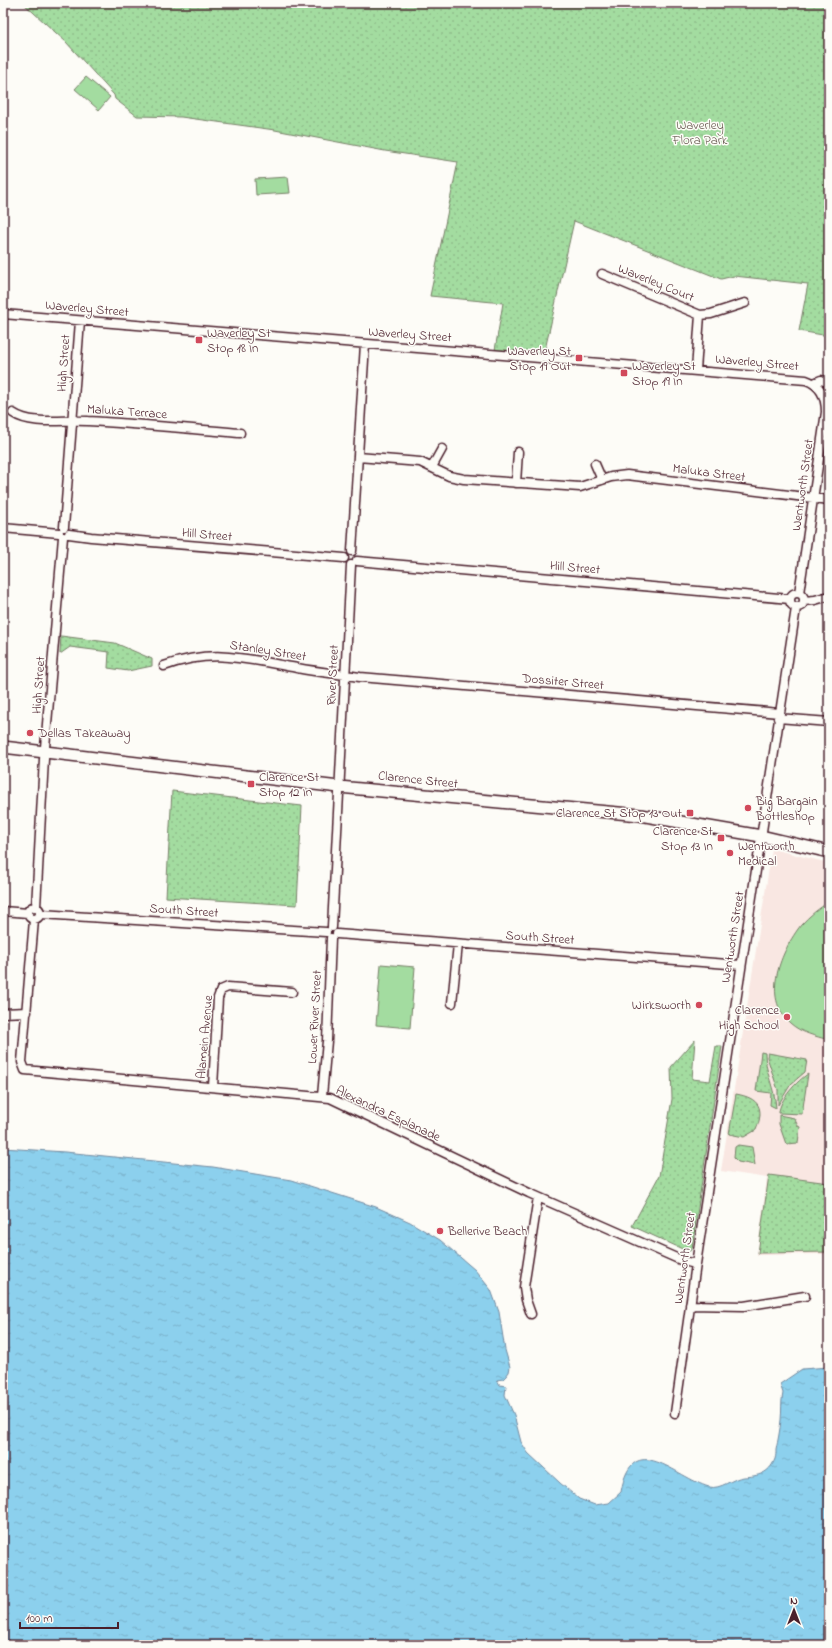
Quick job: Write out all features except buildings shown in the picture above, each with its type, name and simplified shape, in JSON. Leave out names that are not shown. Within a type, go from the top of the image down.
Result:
[{"type":"main road","name":"Clarence Street","points":[[3,747],[339,787],[640,815],[694,823],[762,836],[829,852]]},
{"type":"street","name":"Waverley Court","points":[[602,274],[700,315],[711,314],[745,303]]},
{"type":"street","name":"Waverley Street","points":[[3,314],[696,370],[801,379],[814,383],[821,380],[829,382]]},
{"type":"street","name":"Waverley Court","points":[[696,370],[700,315]]},
{"type":"street","name":"High Street","points":[[38,910],[46,752],[80,321]]},
{"type":"street","points":[[352,551],[365,344]]},
{"type":"street","name":"Wentworth Street","points":[[799,594],[826,407],[824,394],[814,383]]},
{"type":"street","name":"Maluka Terrace","points":[[13,413],[28,419],[240,432]]},
{"type":"street","points":[[432,467],[442,450]]},
{"type":"street","points":[[516,483],[518,452]]},
{"type":"street","name":"Maluka Street","points":[[358,457],[415,461],[456,478],[580,487],[602,480],[627,475],[829,500]]},
{"type":"street","points":[[595,464],[602,480]]},
{"type":"street","name":"Hill Street","points":[[3,528],[64,533],[91,537],[344,558]]},
{"type":"street","points":[[352,551],[357,555],[354,563],[345,562],[344,558],[347,552],[352,551]]},
{"type":"street","name":"Hill Street","points":[[354,563],[790,599]]},
{"type":"street","name":"River Street","points":[[339,787],[354,563]]},
{"type":"street","points":[[793,594],[799,594],[802,595],[804,601],[802,606],[796,608],[791,605],[790,599],[793,594]]},
{"type":"street","points":[[804,601],[829,596]]},
{"type":"street","name":"Wentworth Street","points":[[675,1413],[696,1264],[796,608]]},
{"type":"street","name":"Stanley Street","points":[[164,666],[196,657],[225,656],[346,675]]},
{"type":"street","name":"Dossiter Street","points":[[346,675],[829,722]]},
{"type":"street","name":"Lower River Street","points":[[322,1096],[327,1041],[339,787]]},
{"type":"street","points":[[3,1013],[27,1012],[34,920],[38,919],[38,910],[31,908],[28,913]]},
{"type":"street","name":"South Street","points":[[38,910],[741,965]]},
{"type":"street","points":[[3,911],[28,913]]},
{"type":"street","points":[[28,913],[29,917],[34,920]]},
{"type":"street","points":[[452,1003],[458,944]]},
{"type":"street","name":"Alamein Avenue","points":[[213,1087],[219,995],[221,990],[228,987],[292,992]]},
{"type":"street","name":"Alexandra Esplanade","points":[[27,1012],[22,1062],[25,1070],[322,1096],[538,1197],[683,1261],[696,1264]]},
{"type":"street","points":[[531,1314],[526,1300],[524,1287],[538,1197]]},
{"type":"street","points":[[690,1305],[744,1306],[805,1296]]},
{"type":"shaded area","name":"Clarence High School","points":[[772,849],[829,863],[829,1254],[757,1255],[767,1178],[721,1171]]},
{"type":"green space","name":"Waverley Flora Park","points":[[23,3],[829,3],[829,336],[799,331],[808,284],[734,276],[721,279],[574,221],[544,354],[495,350],[503,303],[430,296],[458,162],[385,151],[275,130],[181,117],[137,116],[115,99],[114,95],[66,42]]},
{"type":"green space","points":[[86,77],[110,97],[99,110],[75,89]]},
{"type":"green space","points":[[288,177],[290,193],[256,195],[255,179]]},
{"type":"green space","points":[[61,636],[115,643],[152,659],[152,666],[128,671],[108,668],[109,652],[70,647],[60,654]]},
{"type":"green space","points":[[172,791],[302,806],[297,905],[166,897]]},
{"type":"green space","points":[[829,902],[829,1040],[803,1032],[790,1023],[781,1012],[775,987],[781,961],[794,936],[807,918]]},
{"type":"green space","points":[[381,964],[415,967],[410,1028],[376,1025]]},
{"type":"green space","points":[[695,1040],[692,1079],[710,1081],[716,1046],[722,1046],[692,1248],[689,1252],[632,1226],[659,1176],[672,1099],[671,1067]]},
{"type":"green space","points":[[761,1052],[765,1053],[765,1060],[776,1108],[770,1105],[771,1093],[756,1091]]},
{"type":"green space","points":[[768,1053],[807,1060],[805,1072],[791,1084],[778,1105],[778,1090],[767,1057]]},
{"type":"green space","points":[[808,1074],[802,1114],[779,1113],[782,1102],[794,1086]]},
{"type":"green space","points":[[736,1094],[755,1101],[760,1110],[759,1122],[756,1130],[744,1137],[729,1134]]},
{"type":"green space","points":[[779,1115],[794,1118],[800,1127],[798,1143],[786,1144],[779,1124]]},
{"type":"green space","points":[[738,1145],[752,1147],[755,1165],[738,1162],[734,1158],[735,1147]]},
{"type":"green space","points":[[769,1175],[829,1183],[829,1252],[758,1253]]},
{"type":"water","points":[[3,1148],[65,1152],[213,1167],[291,1180],[376,1207],[410,1222],[440,1240],[475,1270],[491,1290],[499,1312],[505,1350],[510,1367],[509,1372],[503,1379],[497,1380],[500,1385],[506,1386],[505,1395],[514,1415],[521,1442],[528,1453],[560,1483],[579,1499],[595,1505],[609,1503],[621,1492],[627,1473],[635,1463],[645,1460],[669,1467],[696,1482],[709,1487],[718,1487],[735,1479],[754,1476],[766,1471],[773,1464],[776,1457],[781,1424],[783,1393],[780,1384],[802,1369],[829,1367],[829,1645],[3,1645]]},
{"type":"place","name":"Waverley St Stop 18 In","points":[[199,340]]},
{"type":"place","name":"Waverley St Stop 19 Out","points":[[579,358]]},
{"type":"place","name":"Waverley St Stop 19 In","points":[[624,373]]},
{"type":"place","name":"Dellas Takeaway","points":[[30,733]]},
{"type":"place","name":"Clarence St Stop 12 In","points":[[251,784]]},
{"type":"place","name":"Big Bargain Bottleshop","points":[[748,808]]},
{"type":"place","name":"Clarence St Stop 13 Out","points":[[690,813]]},
{"type":"place","name":"Clarence St Stop 13 In","points":[[721,838]]},
{"type":"place","name":"Wentworth Medical","points":[[730,853]]},
{"type":"place","name":"Wirksworth","points":[[699,1005]]},
{"type":"place","name":"Clarence High School","points":[[787,1017]]},
{"type":"place","name":"Bellerive Beach","points":[[440,1231]]}]
